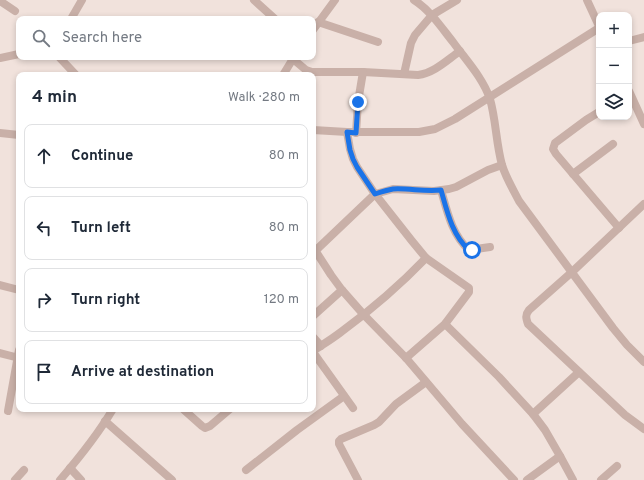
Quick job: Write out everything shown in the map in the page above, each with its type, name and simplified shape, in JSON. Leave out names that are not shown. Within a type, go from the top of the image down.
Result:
[{"type":"street","points":[[73,16],[82,0]]},
{"type":"street","points":[[254,0],[272,16]]},
{"type":"street","points":[[316,25],[335,0]]},
{"type":"street","points":[[414,0],[432,15],[473,68],[484,85],[494,116],[502,165],[519,201],[613,328],[644,362]]},
{"type":"street","points":[[404,74],[411,43],[415,35],[432,15],[457,0]]},
{"type":"street","points":[[587,0],[596,20]]},
{"type":"street","points":[[0,2],[15,11]]},
{"type":"street","points":[[318,22],[378,42]]},
{"type":"street","points":[[316,130],[356,133],[419,132],[435,129],[455,119],[596,29]]},
{"type":"street","points":[[632,41],[644,37]]},
{"type":"street","points":[[316,72],[425,74],[435,69],[460,51]]},
{"type":"street","points":[[0,58],[16,55]]},
{"type":"street","points":[[62,60],[73,72]]},
{"type":"street","points":[[285,72],[292,60]]},
{"type":"street","points":[[295,60],[306,70],[312,72]]},
{"type":"street","points":[[356,133],[358,102],[363,72]]},
{"type":"street","points":[[632,100],[644,124]]},
{"type":"street","points":[[596,114],[555,143],[553,149],[618,228]]},
{"type":"street","points":[[347,132],[353,159],[375,194],[426,258],[469,288],[469,292],[445,324],[406,358]]},
{"type":"street","points":[[0,133],[16,135]]},
{"type":"street","points":[[573,174],[613,144]]},
{"type":"street","points":[[316,248],[375,194],[394,189],[434,191],[449,189],[488,170],[502,165]]},
{"type":"street","points":[[441,190],[450,220],[465,247],[469,250],[490,247]]},
{"type":"street","points":[[644,204],[526,314],[528,324],[625,415],[644,429]]},
{"type":"street","points":[[316,253],[342,290],[406,358],[462,424],[514,480]]},
{"type":"street","points":[[316,350],[341,333],[401,284],[426,258]]},
{"type":"street","points":[[0,285],[16,289]]},
{"type":"street","points":[[316,313],[342,290]]},
{"type":"street","points":[[445,324],[499,377],[533,414],[545,430],[573,480]]},
{"type":"street","points":[[316,340],[321,346]]},
{"type":"street","points":[[0,353],[16,355]]},
{"type":"street","points":[[316,356],[353,408]]},
{"type":"street","points":[[8,411],[16,370]]},
{"type":"street","points":[[533,414],[579,372]]},
{"type":"street","points":[[358,480],[339,444],[339,441],[379,422],[396,404],[426,382]]},
{"type":"street","points":[[246,470],[344,396]]},
{"type":"street","points":[[60,480],[111,412]]},
{"type":"street","points":[[186,412],[205,428],[210,426],[226,412]]},
{"type":"street","points":[[105,421],[172,480]]},
{"type":"street","points":[[527,480],[560,456]]},
{"type":"street","points":[[601,480],[617,466]]},
{"type":"street","points":[[70,468],[81,480]]},
{"type":"street","points":[[15,480],[24,470]]},
{"type":"route","points":[[358,102],[356,133],[347,132],[350,150],[357,167],[375,194],[394,189],[441,190],[455,231],[465,247],[472,250]]}]
